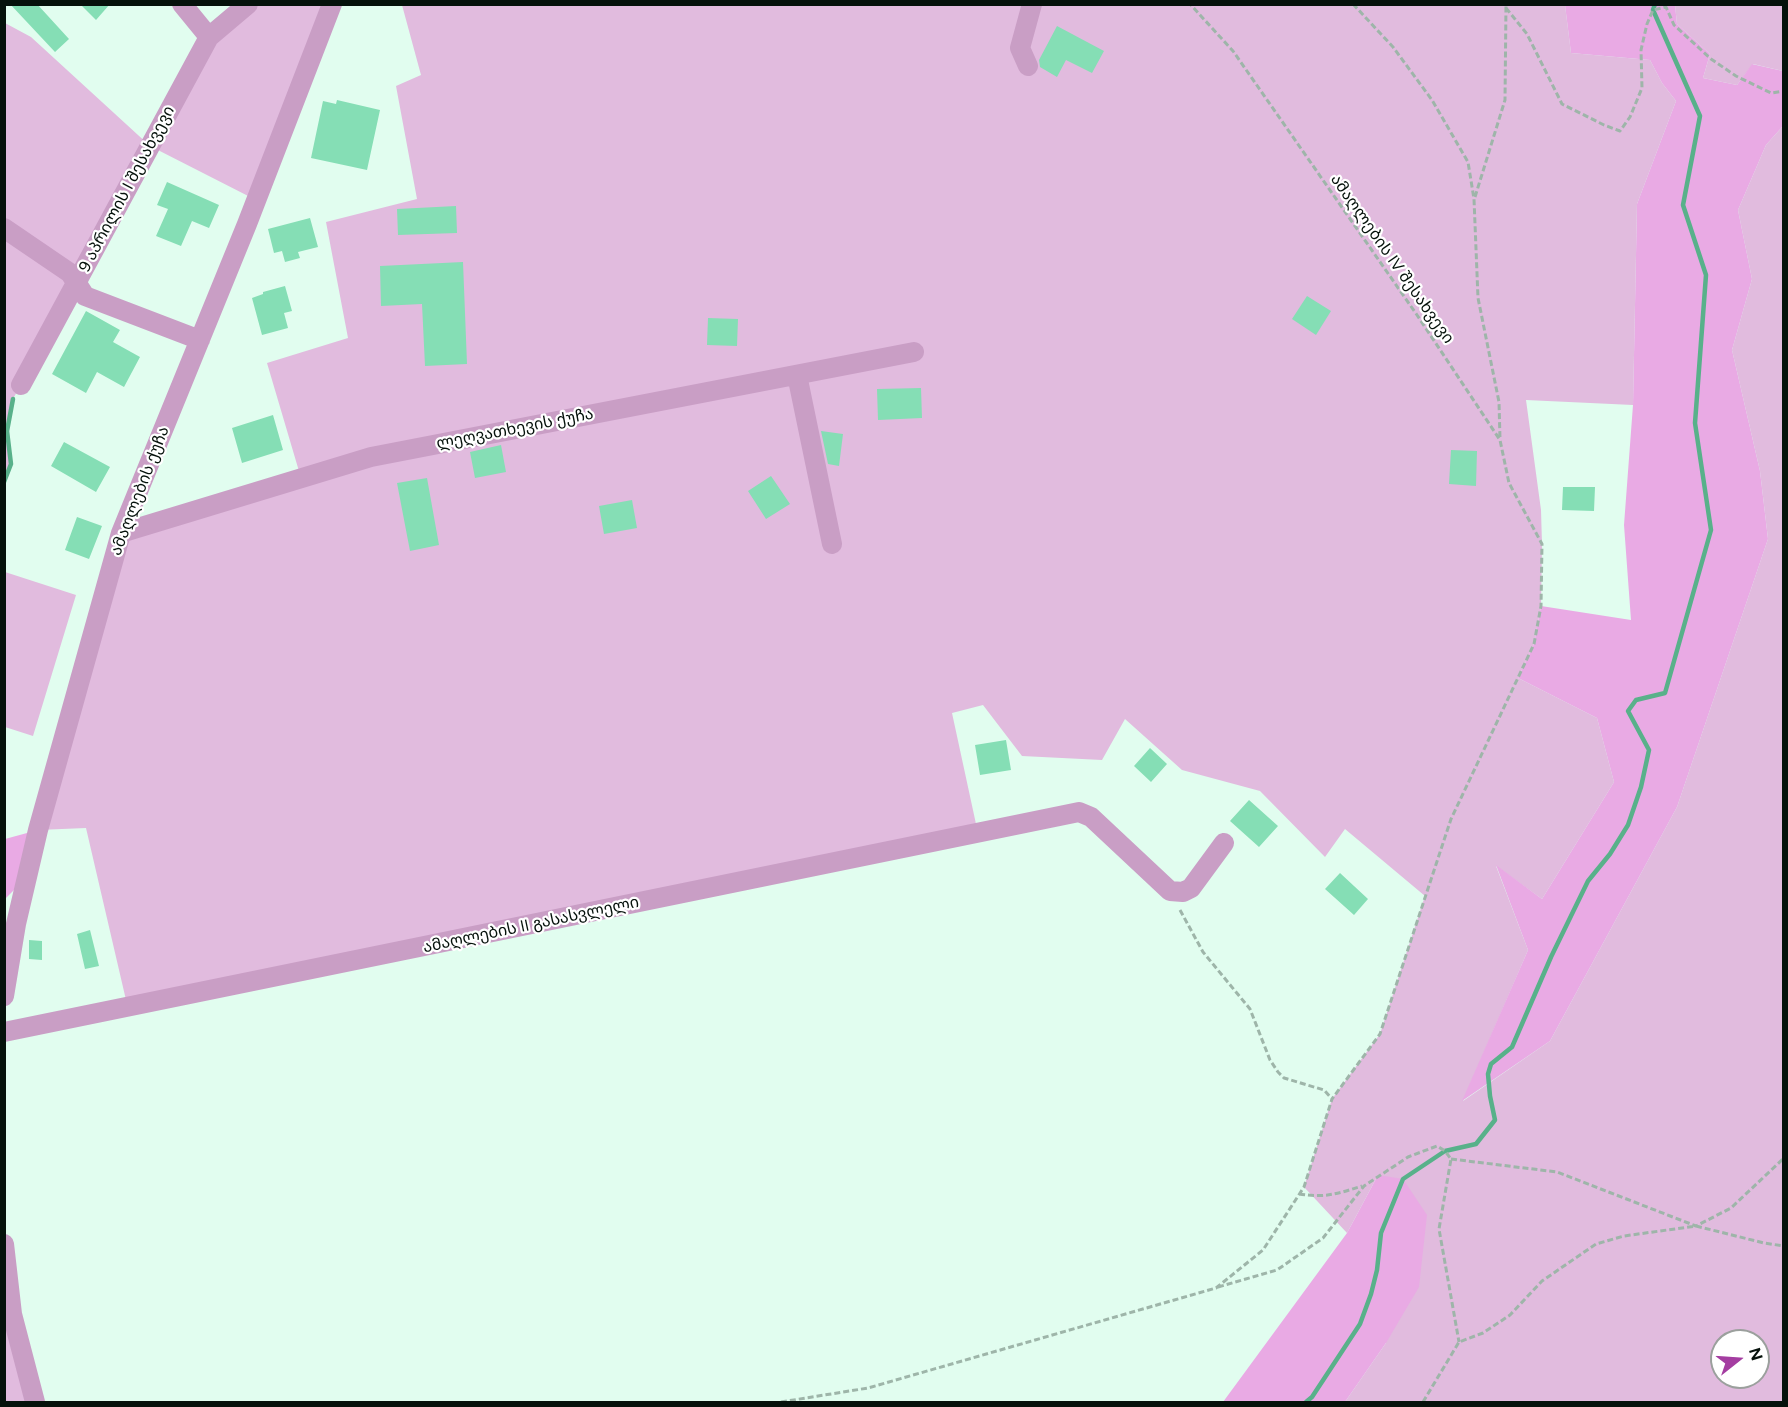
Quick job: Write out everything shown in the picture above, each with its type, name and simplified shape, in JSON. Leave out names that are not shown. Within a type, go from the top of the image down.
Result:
[{"type":"street","points":[[182,4],[209,37]]},
{"type":"street","name":"9 აპრილის I შესახვევი","points":[[21,385],[209,37],[248,4]]},
{"type":"street","points":[[1028,66],[1020,48],[1032,4]]},
{"type":"street","name":"ამაღლების ქუჩა","points":[[4,996],[16,924],[38,830],[121,533],[200,340],[325,8]]},
{"type":"street","points":[[4,228],[70,273],[85,296],[200,340]]},
{"type":"street","name":"ლეღვათხევის ქუჩა","points":[[121,533],[371,457],[914,352]]},
{"type":"street","points":[[797,375],[832,544]]},
{"type":"street","name":"ამაღლების II გასასვლელი","points":[[4,1032],[1079,812],[1091,817],[1170,891]]},
{"type":"street","points":[[1170,891],[1183,892],[1191,888],[1224,843]]},
{"type":"street","points":[[4,1244],[12,1314],[35,1402]]},
{"type":"path","points":[[1353,4],[1393,46],[1432,100],[1468,162],[1474,199],[1478,298],[1499,402],[1500,440]]},
{"type":"path","name":"ამაღლების IV შესახვევი","points":[[1192,5],[1233,51],[1417,315],[1500,440],[1509,483],[1542,544],[1541,606],[1534,644],[1451,819],[1380,1034],[1332,1099]]},
{"type":"path","points":[[1474,199],[1505,100],[1506,6]]},
{"type":"path","points":[[1506,6],[1527,33],[1562,104],[1620,131],[1630,117],[1642,88],[1641,50],[1653,9],[1666,7],[1674,25],[1712,59],[1736,76],[1771,93],[1784,91]]},
{"type":"path","points":[[1170,891],[1203,952],[1250,1009],[1270,1060],[1278,1072],[1284,1077],[1324,1090],[1332,1099],[1304,1187],[1263,1250],[1216,1288]]},
{"type":"path","points":[[1299,1194],[1321,1197],[1339,1194],[1364,1186],[1408,1156],[1437,1146],[1445,1151],[1450,1158],[1440,1229],[1459,1342]]},
{"type":"path","points":[[1450,1158],[1557,1172],[1696,1226],[1784,1246]]},
{"type":"path","points":[[1423,1402],[1459,1342],[1483,1333],[1510,1315],[1542,1281],[1596,1244],[1624,1236],[1696,1226],[1731,1208],[1784,1158]]},
{"type":"path","points":[[781,1402],[868,1388],[1277,1269],[1323,1238],[1364,1186]]},
{"type":"shaded area","points":[[248,5],[332,5],[256,200],[150,146],[209,37]]},
{"type":"shaded area","points":[[402,5],[1565,5],[1571,53],[1650,60],[1662,83],[1676,101],[1637,204],[1633,405],[1526,400],[1541,510],[1541,606],[1534,644],[1518,678],[1597,718],[1614,782],[1542,899],[1496,866],[1528,950],[1463,1101],[1550,1041],[1677,807],[1768,539],[1760,471],[1732,350],[1752,279],[1738,210],[1766,145],[1783,126],[1783,1402],[1345,1402],[1386,1343],[1378,1175],[1347,1233],[1304,1187],[1332,1099],[1380,1034],[1425,896],[1345,829],[1325,857],[1260,791],[1182,770],[1125,719],[1102,760],[1022,756],[983,705],[952,713],[976,824],[126,1000],[86,828],[38,830],[121,533],[301,478],[267,363],[348,338],[326,222],[417,199],[396,86],[421,75]]},
{"type":"shaded area","points":[[1565,5],[1675,5],[1677,24],[1710,54],[1703,78],[1737,85],[1752,64],[1783,71],[1783,126],[1766,145],[1738,210],[1752,279],[1732,350],[1760,471],[1768,539],[1677,807],[1550,1041],[1462,1101],[1528,950],[1496,865],[1542,899],[1614,782],[1597,718],[1518,678],[1534,644],[1541,606],[1631,620],[1624,525],[1633,405],[1637,204],[1676,101],[1662,83],[1650,60],[1571,53]]},
{"type":"shaded area","points":[[1675,5],[1783,5],[1783,71],[1753,64],[1737,85],[1703,78],[1710,54],[1677,24]]},
{"type":"shaded area","points":[[5,23],[31,37],[150,146],[13,399],[7,431],[11,464],[5,482]]},
{"type":"shaded area","points":[[5,572],[76,595],[33,736],[5,727]]},
{"type":"shaded area","points":[[38,830],[27,877],[5,899],[5,839]]},
{"type":"shaded area","points":[[1378,1175],[1403,1179],[1427,1215],[1419,1287],[1386,1343],[1345,1402],[1223,1402],[1347,1233]]},
{"type":"shaded area","points":[[4,1295],[27,1402],[5,1402]]},
{"type":"building","points":[[10,4],[37,4],[69,39],[55,52]]},
{"type":"building","points":[[80,4],[110,4],[96,20]]},
{"type":"building","points":[[1057,26],[1104,51],[1092,73],[1066,60],[1057,77],[1040,67],[1039,60]]},
{"type":"building","points":[[337,100],[380,110],[367,170],[311,158],[323,101],[336,104]]},
{"type":"building","points":[[167,182],[219,205],[209,228],[192,221],[181,246],[156,236],[168,209],[157,205]]},
{"type":"building","points":[[456,206],[457,233],[398,235],[397,209]]},
{"type":"building","points":[[310,218],[318,247],[298,252],[300,258],[285,262],[282,251],[274,253],[268,229]]},
{"type":"building","points":[[463,262],[467,364],[425,366],[422,304],[381,306],[380,266]]},
{"type":"building","points":[[285,286],[292,311],[284,313],[288,328],[262,335],[252,298],[263,292]]},
{"type":"building","points":[[1307,296],[1331,311],[1316,335],[1292,319]]},
{"type":"building","points":[[86,311],[120,330],[113,342],[140,357],[124,387],[97,372],[86,393],[52,374]]},
{"type":"building","points":[[708,318],[738,319],[737,346],[707,345]]},
{"type":"building","points":[[921,388],[922,418],[878,420],[877,389]]},
{"type":"building","points":[[273,415],[283,450],[242,463],[232,428]]},
{"type":"building","points":[[821,431],[843,434],[839,466],[828,464]]},
{"type":"building","points":[[64,442],[110,467],[96,492],[51,466]]},
{"type":"building","points":[[501,445],[506,472],[475,478],[470,452]]},
{"type":"building","points":[[1451,450],[1477,451],[1476,486],[1449,484]]},
{"type":"building","points":[[771,476],[790,504],[766,519],[748,491]]},
{"type":"building","points":[[427,478],[439,545],[410,551],[397,483]]},
{"type":"building","points":[[1563,487],[1595,487],[1594,511],[1562,510]]},
{"type":"building","points":[[632,500],[637,528],[604,534],[599,506]]},
{"type":"building","points":[[77,517],[102,526],[89,559],[65,550]]},
{"type":"building","points":[[1006,740],[1011,770],[980,775],[975,745]]},
{"type":"building","points":[[1150,748],[1167,764],[1151,782],[1134,766]]},
{"type":"building","points":[[1249,800],[1278,826],[1259,847],[1230,821]]},
{"type":"building","points":[[1340,873],[1368,899],[1354,915],[1325,889]]},
{"type":"building","points":[[90,930],[99,966],[85,969],[77,934]]},
{"type":"building","points":[[29,940],[42,941],[42,960],[29,959]]},
{"type":"waterway","points":[[1306,1402],[1312,1397],[1360,1324],[1377,1270],[1381,1233],[1403,1179],[1445,1151],[1476,1144],[1495,1120],[1488,1074],[1491,1064],[1512,1047],[1551,957],[1588,881],[1610,854],[1628,825],[1641,787],[1649,750],[1628,711],[1636,700],[1665,693],[1711,530],[1695,423],[1706,275],[1683,205],[1700,116],[1653,10],[1655,4]]},
{"type":"waterway","points":[[4,482],[11,464],[7,431],[13,399]]}]
